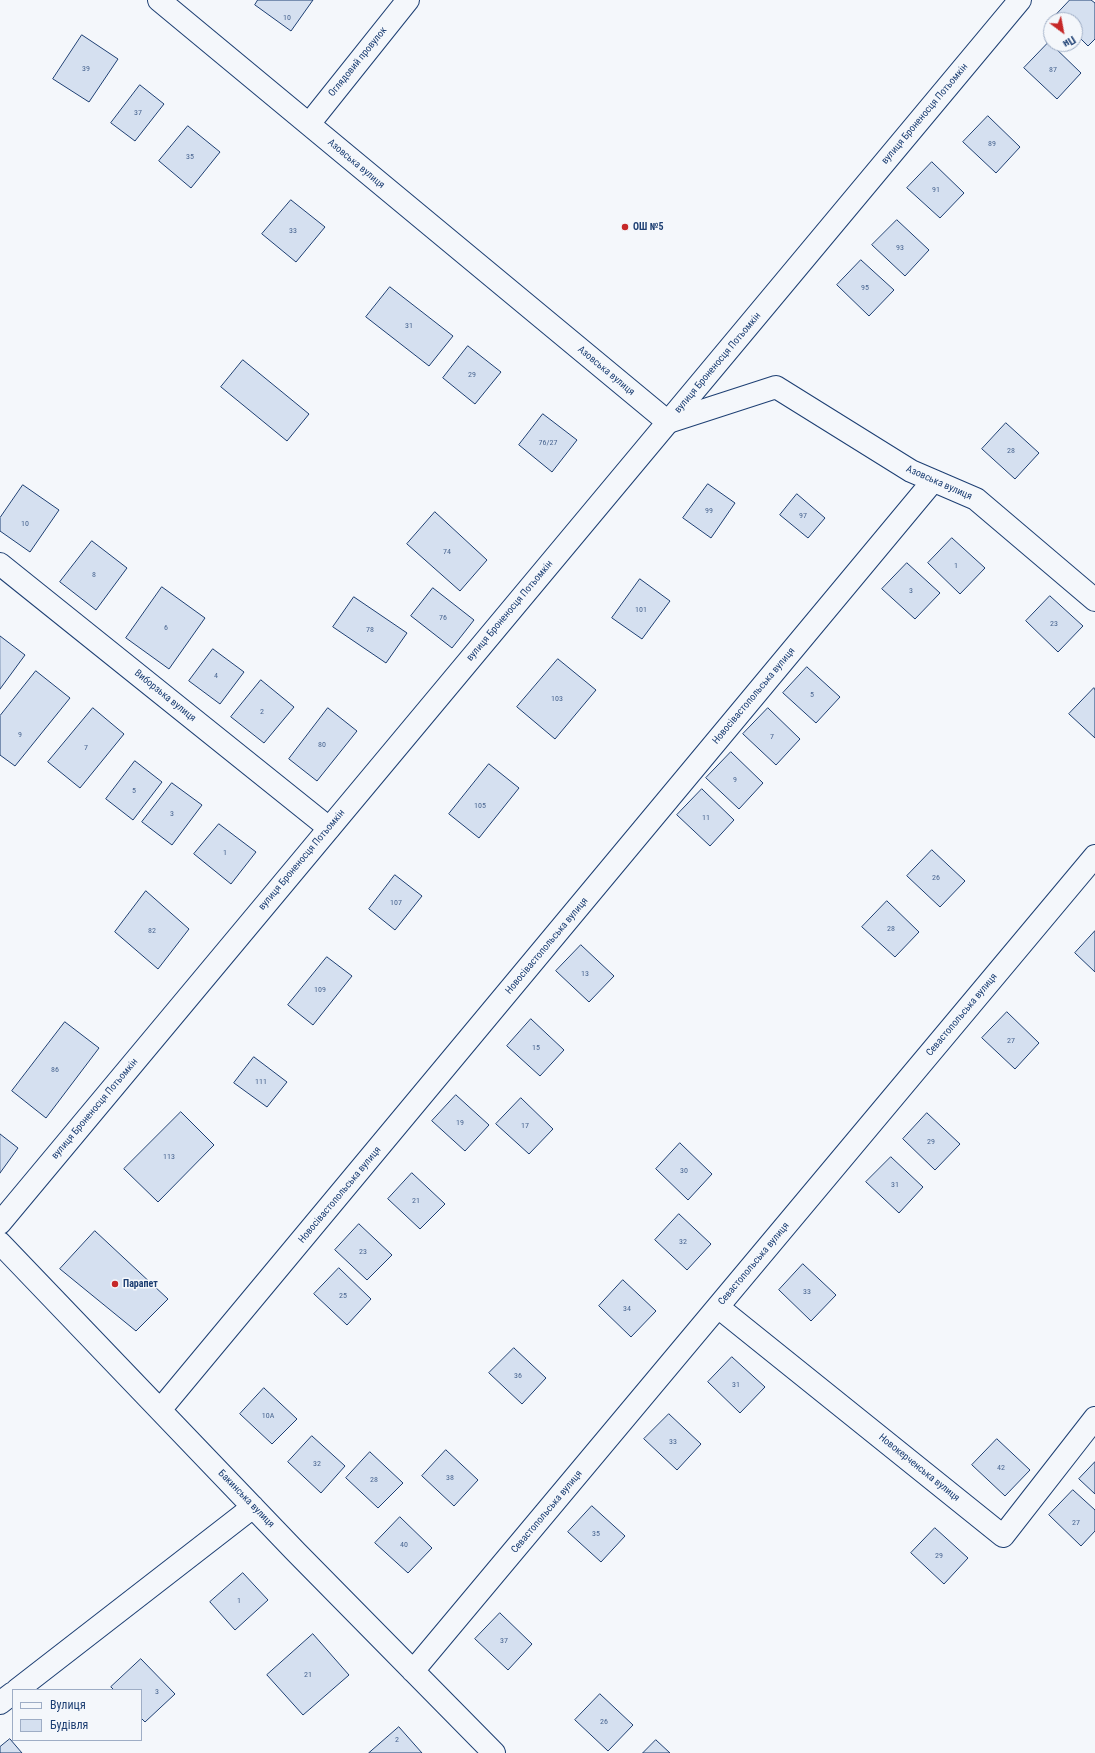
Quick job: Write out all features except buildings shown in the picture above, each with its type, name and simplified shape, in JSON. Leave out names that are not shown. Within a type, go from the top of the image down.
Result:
[{"type":"street","name":"Азовська вулиця","points":[[159,0],[668,422],[776,386],[910,472],[976,499],[1095,600]]},
{"type":"street","name":"Оглядовий провулок","points":[[309,124],[408,0]]},
{"type":"street","name":"вулиця Броненосця Потьомкін","points":[[0,1223],[1020,0]]},
{"type":"street","name":"Новосівастопольська вулиця","points":[[160,1410],[933,481]]},
{"type":"street","name":"Виборзька вулиця","points":[[0,564],[329,828]]},
{"type":"street","name":"Севастопольська вулиця","points":[[414,1671],[1095,856]]},
{"type":"street","name":"Бакинська вулиця","points":[[0,1243],[253,1507],[494,1753]]},
{"type":"street","name":"Новокерченська вулиця","points":[[718,1307],[1003,1536],[1095,1418]]},
{"type":"street","points":[[18,1689],[253,1507]]},
{"type":"street","points":[[0,1703],[12,1694]]},
{"type":"place","name":"ОШ №5","points":[[625,227]]},
{"type":"place","name":"Парапет","points":[[115,1284]]}]
